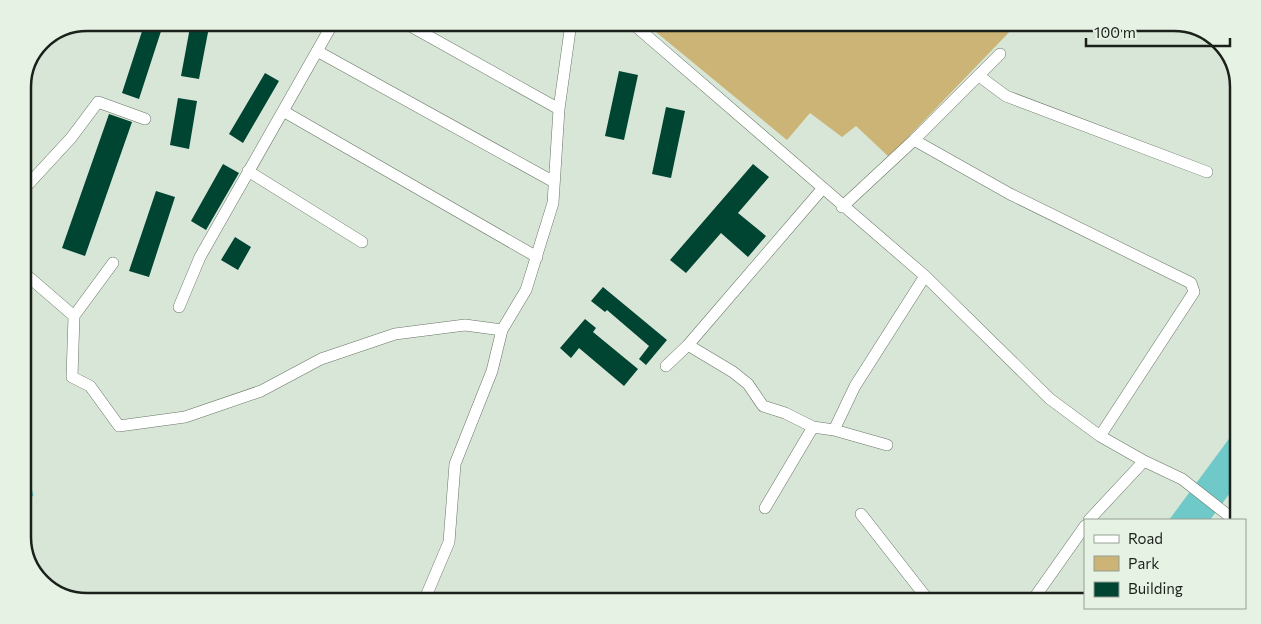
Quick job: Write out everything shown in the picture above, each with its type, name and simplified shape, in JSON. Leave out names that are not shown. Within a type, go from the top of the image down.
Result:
[{"type":"street","points":[[179,307],[200,257],[328,31]]},
{"type":"street","points":[[421,31],[559,109]]},
{"type":"street","points":[[428,593],[449,542],[455,464],[492,370],[502,330],[526,290],[553,203],[559,109],[570,31]]},
{"type":"street","points":[[642,31],[823,188],[842,207],[925,276],[1050,399],[1100,436],[1144,461],[1182,479],[1230,517]]},
{"type":"street","points":[[317,51],[554,182]]},
{"type":"street","points":[[842,207],[914,140],[1000,54]]},
{"type":"street","points":[[979,76],[1006,96],[1207,172]]},
{"type":"street","points":[[31,181],[71,138],[98,102],[145,119]]},
{"type":"street","points":[[283,111],[537,257]]},
{"type":"street","points":[[914,140],[1010,194],[1191,283],[1194,292],[1100,436]]},
{"type":"street","points":[[248,171],[362,242]]},
{"type":"street","points":[[666,366],[688,345],[823,188]]},
{"type":"street","points":[[113,263],[74,316],[72,377],[90,386],[119,426],[185,417],[261,391],[321,359],[395,334],[465,325],[502,330]]},
{"type":"street","points":[[834,430],[855,386],[925,276]]},
{"type":"street","points":[[31,279],[74,316]]},
{"type":"street","points":[[688,345],[733,372],[748,384],[763,406],[785,412],[813,427],[834,430],[887,445]]},
{"type":"street","points":[[765,508],[813,427]]},
{"type":"street","points":[[1090,519],[1144,461]]},
{"type":"street","points":[[861,514],[922,593]]},
{"type":"street","points":[[1038,593],[1084,527]]},
{"type":"green space","points":[[655,31],[1010,31],[889,157],[856,126],[842,137],[810,113],[787,140]]},
{"type":"water","points":[[1230,437],[1230,493],[1211,519],[1170,519]]},
{"type":"building","points":[[142,31],[161,31],[139,99],[122,93]]},
{"type":"building","points":[[189,31],[208,31],[199,79],[181,76]]},
{"type":"building","points":[[619,71],[638,75],[624,140],[605,136]]},
{"type":"building","points":[[265,73],[279,81],[243,143],[229,134]]},
{"type":"building","points":[[178,98],[197,101],[189,149],[170,145]]},
{"type":"building","points":[[666,107],[685,111],[671,178],[652,174]]},
{"type":"building","points":[[109,114],[132,122],[85,256],[62,248]]},
{"type":"building","points":[[223,164],[239,173],[206,230],[191,221]]},
{"type":"building","points":[[753,164],[769,177],[738,213],[766,236],[748,257],[721,233],[686,273],[670,260]]},
{"type":"building","points":[[156,191],[175,197],[149,277],[129,271]]},
{"type":"building","points":[[235,237],[251,247],[238,270],[221,260]]},
{"type":"building","points":[[603,287],[667,340],[646,365],[639,359],[649,346],[607,310],[605,312],[591,301]]},
{"type":"building","points":[[585,319],[596,328],[593,332],[638,369],[624,386],[579,348],[571,358],[560,348]]}]
